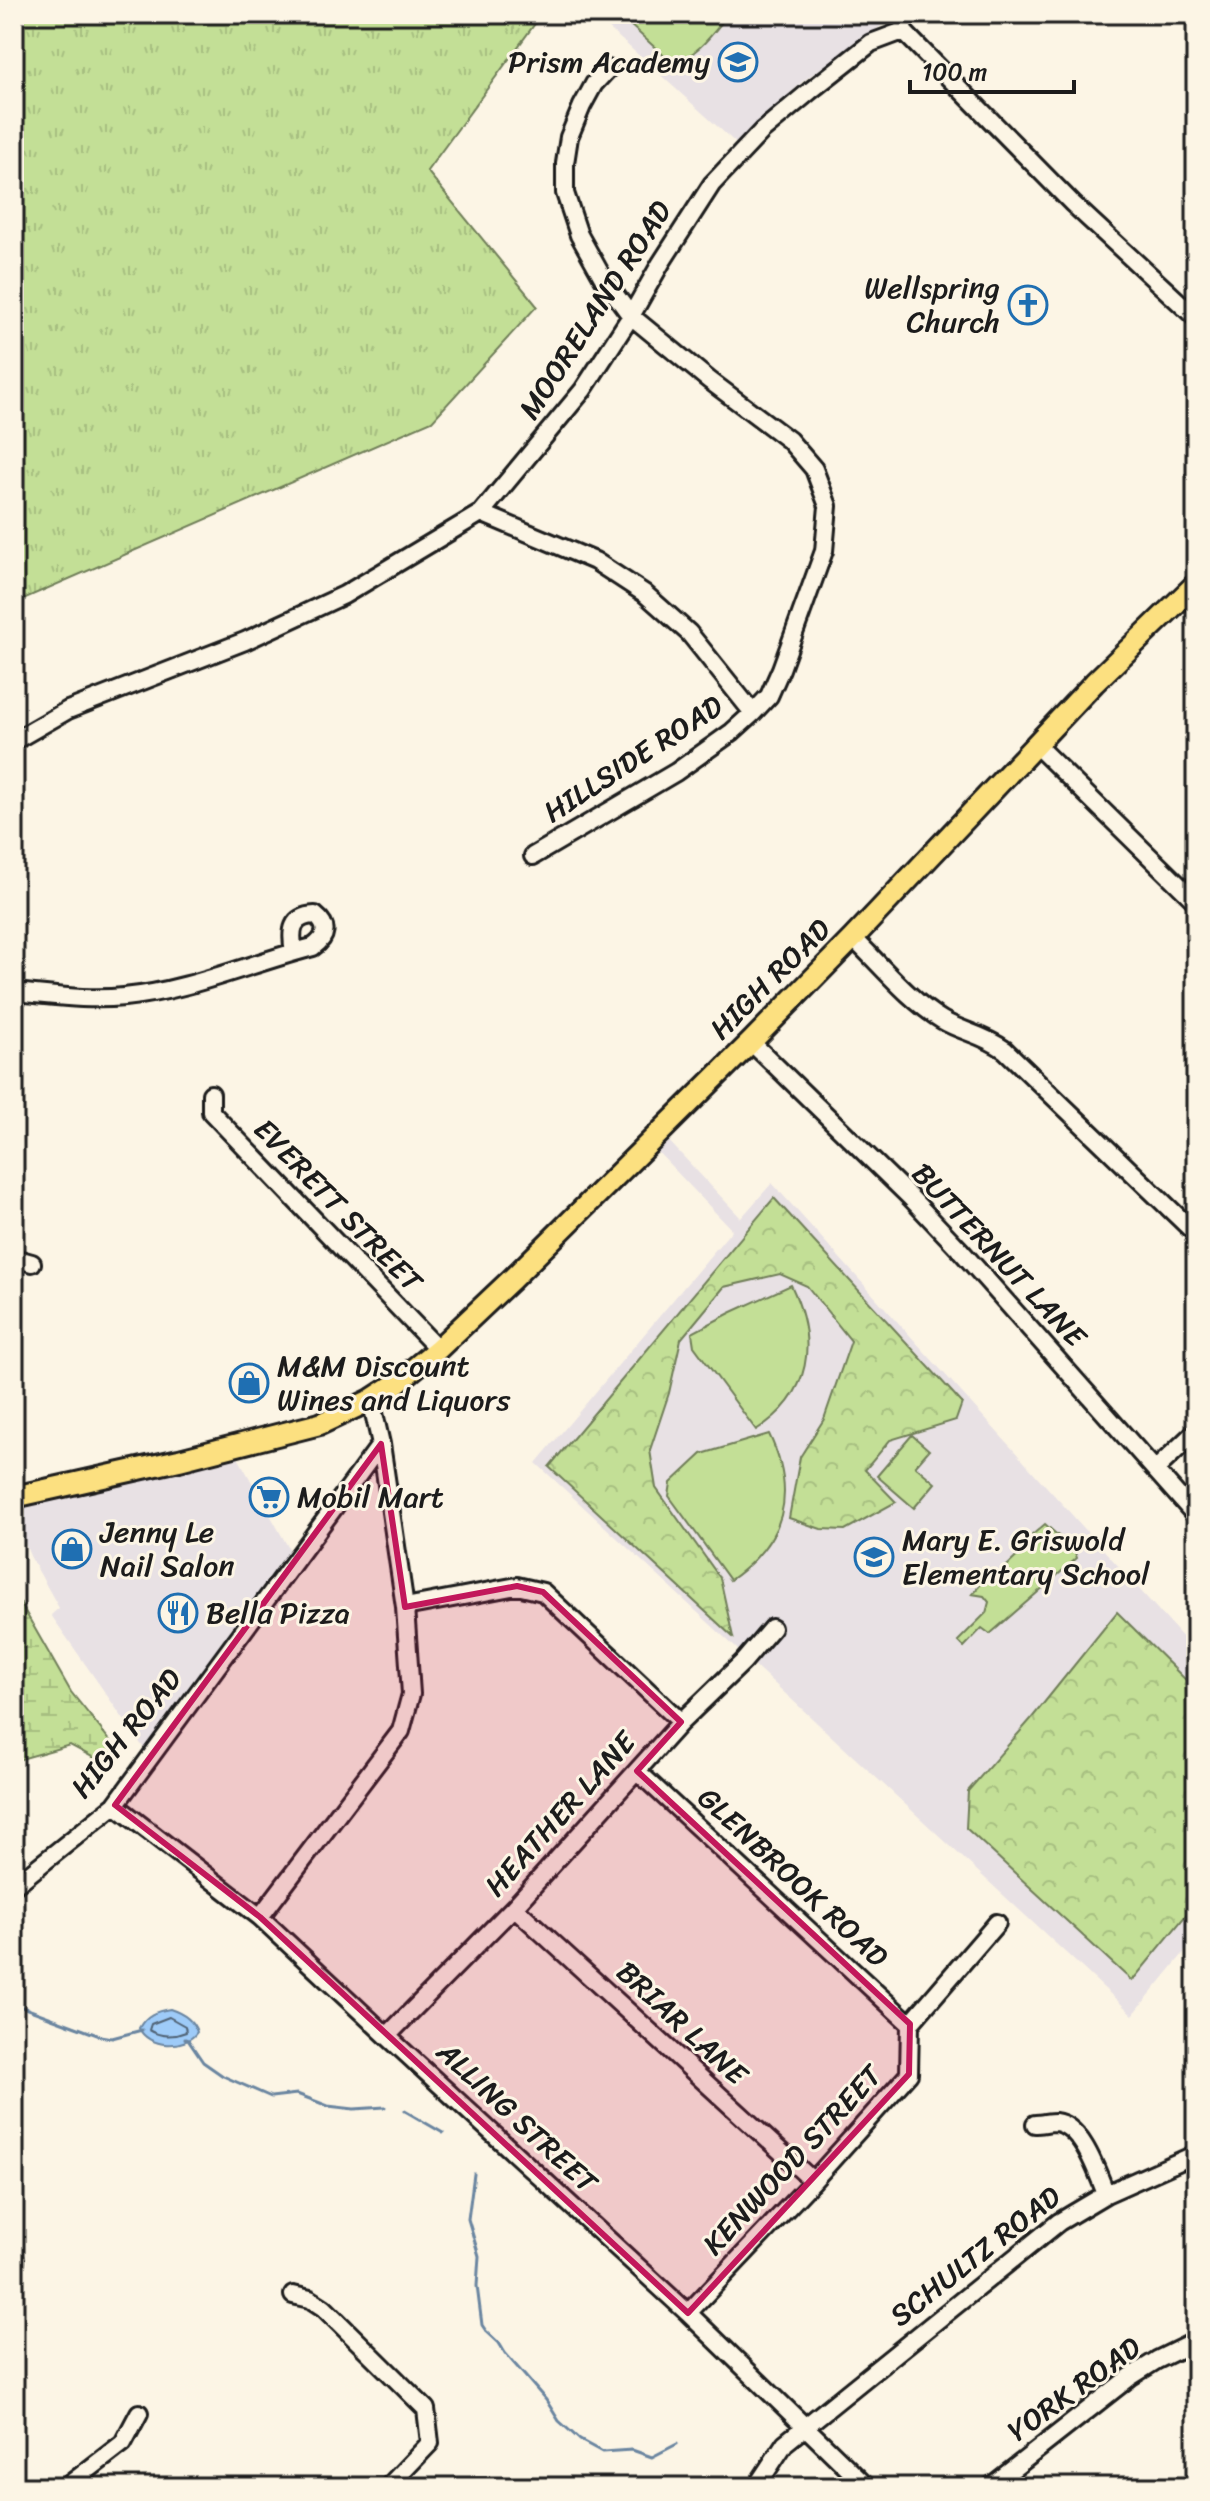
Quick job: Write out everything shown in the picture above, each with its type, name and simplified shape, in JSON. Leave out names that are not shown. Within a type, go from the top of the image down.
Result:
[{"type":"main road","name":"HIGH ROAD","points":[[14,1497],[320,1424],[371,1400],[394,1385],[438,1349],[512,1279],[751,1042],[1035,744],[1196,584]]},
{"type":"street","name":"MOORELAND ROAD","points":[[14,741],[68,710],[245,641],[344,595],[481,513],[583,390],[712,184],[752,141],[810,91],[871,43],[904,22]]},
{"type":"street","points":[[904,22],[1073,204],[1196,318]]},
{"type":"street","name":"HILLSIDE ROAD","points":[[533,856],[676,772],[753,713],[769,696],[824,551],[828,506],[814,469],[789,440],[631,316],[603,278],[579,235],[565,193],[569,137],[594,84],[608,69]]},
{"type":"street","points":[[481,513],[595,561],[644,593],[689,633],[753,713]]},
{"type":"street","points":[[1035,744],[1196,902]]},
{"type":"street","points":[[853,938],[925,1008],[944,1021],[987,1038],[1005,1050],[1196,1234]]},
{"type":"street","points":[[14,992],[98,999],[126,997],[160,991],[294,952]]},
{"type":"street","name":"BUTTERNUT LANE","points":[[751,1042],[910,1197],[1196,1516]]},
{"type":"street","name":"EVERETT STREET","points":[[211,1094],[211,1112],[438,1349]]},
{"type":"street","points":[[14,1258],[32,1263]]},
{"type":"street","points":[[260,1917],[401,1731],[411,1694],[405,1607],[381,1444],[371,1400]]},
{"type":"street","points":[[1155,1470],[1196,1431]]},
{"type":"street","name":"HIGH ROAD","points":[[14,1886],[115,1805],[381,1444]]},
{"type":"street","points":[[405,1607],[517,1586],[543,1592],[681,1722]]},
{"type":"street","name":"HEATHER LANE","points":[[387,2036],[514,1907],[681,1722],[743,1662],[772,1628]]},
{"type":"street","name":"GLENBROOK ROAD","points":[[637,1771],[910,2024]]},
{"type":"street","name":"ALLING STREET","points":[[115,1805],[260,1917],[688,2313],[867,2487]]},
{"type":"street","name":"BRIAR LANE","points":[[514,1907],[813,2181]]},
{"type":"street","points":[[910,2024],[997,1923]]},
{"type":"street","name":"KENWOOD STREET","points":[[688,2313],[909,2074],[910,2024]]},
{"type":"street","points":[[1035,2124],[1056,2122],[1071,2130],[1081,2141],[1106,2194]]},
{"type":"street","name":"SCHULTZ ROAD","points":[[756,2487],[785,2443],[1059,2222],[1106,2194],[1196,2154]]},
{"type":"street","points":[[293,2295],[310,2299],[324,2308],[426,2409],[430,2443],[388,2487]]},
{"type":"street","name":"YORK ROAD","points":[[990,2487],[1130,2377],[1196,2341]]},
{"type":"street","points":[[66,2487],[123,2443],[139,2413]]},
{"type":"highlighted area","points":[[381,1444],[405,1607],[517,1586],[543,1592],[681,1722],[637,1771],[910,2024],[909,2074],[688,2313],[260,1917],[115,1805]]},
{"type":"shaded area","name":"Prism Academy","points":[[593,14],[892,14],[892,18],[803,81],[738,145]]},
{"type":"shaded area","name":"Mary E. Griswold Elementary School","points":[[665,1137],[741,1218],[772,1183],[1196,1652],[1196,1938],[1133,2015],[536,1463],[732,1230],[654,1148]]},
{"type":"shaded area","points":[[235,1452],[292,1554],[145,1750],[51,1615],[59,1608],[30,1556],[18,1526],[15,1503]]},
{"type":"green space","points":[[14,14],[542,14],[427,171],[537,306],[432,421],[14,603]]},
{"type":"green space","points":[[618,14],[723,14],[726,17],[696,51],[672,63]]},
{"type":"green space","points":[[774,1198],[962,1403],[956,1420],[890,1440],[865,1470],[896,1502],[845,1530],[821,1529],[789,1518],[800,1457],[824,1419],[851,1341],[807,1286],[780,1274],[724,1287],[681,1339],[669,1393],[650,1450],[656,1488],[720,1578],[733,1637],[549,1467]]},
{"type":"green space","points":[[791,1285],[805,1327],[805,1366],[789,1401],[756,1430],[694,1346],[692,1333]]},
{"type":"green space","points":[[769,1434],[783,1477],[781,1515],[763,1549],[730,1580],[669,1496],[671,1483],[702,1454]]},
{"type":"green space","points":[[912,1435],[929,1450],[915,1466],[935,1483],[914,1508],[877,1476]]},
{"type":"green space","points":[[1045,1524],[1074,1550],[1077,1558],[990,1634],[982,1628],[964,1647],[958,1641],[986,1613],[989,1602],[984,1596],[972,1594],[984,1581],[991,1581],[1029,1545],[1031,1536]]},
{"type":"green space","points":[[18,1599],[71,1692],[119,1752],[94,1758],[70,1745],[14,1761],[14,1601]]},
{"type":"green space","points":[[1117,1612],[1196,1690],[1196,1903],[1132,1981],[966,1828],[968,1791]]},
{"type":"water","points":[[170,2009],[190,2020],[197,2032],[176,2044],[150,2040],[139,2028],[156,2012]]},
{"type":"waterway","points":[[14,2004],[100,2036],[112,2038],[142,2030]]},
{"type":"waterway","points":[[185,2039],[203,2062],[223,2076],[271,2097],[297,2094],[328,2106],[354,2109],[385,2107]]},
{"type":"waterway","points":[[405,2111],[443,2133]]},
{"type":"waterway","points":[[474,2174],[468,2219],[479,2256],[477,2286],[482,2325],[486,2331],[546,2400],[559,2421],[580,2440],[602,2452],[632,2450],[652,2457],[677,2444]]},
{"type":"place","name":"Prism Academy","points":[[738,62]]},
{"type":"place","name":"Wellspring Church","points":[[1028,305]]},
{"type":"place","name":"M&M Discount Wines and Liquors","points":[[249,1383]]},
{"type":"place","name":"Mobil Mart","points":[[269,1497]]},
{"type":"place","name":"Jenny Le Nail Salon","points":[[72,1549]]},
{"type":"place","name":"Mary E. Griswold Elementary School","points":[[874,1557]]},
{"type":"place","name":"Bella Pizza","points":[[178,1613]]}]
